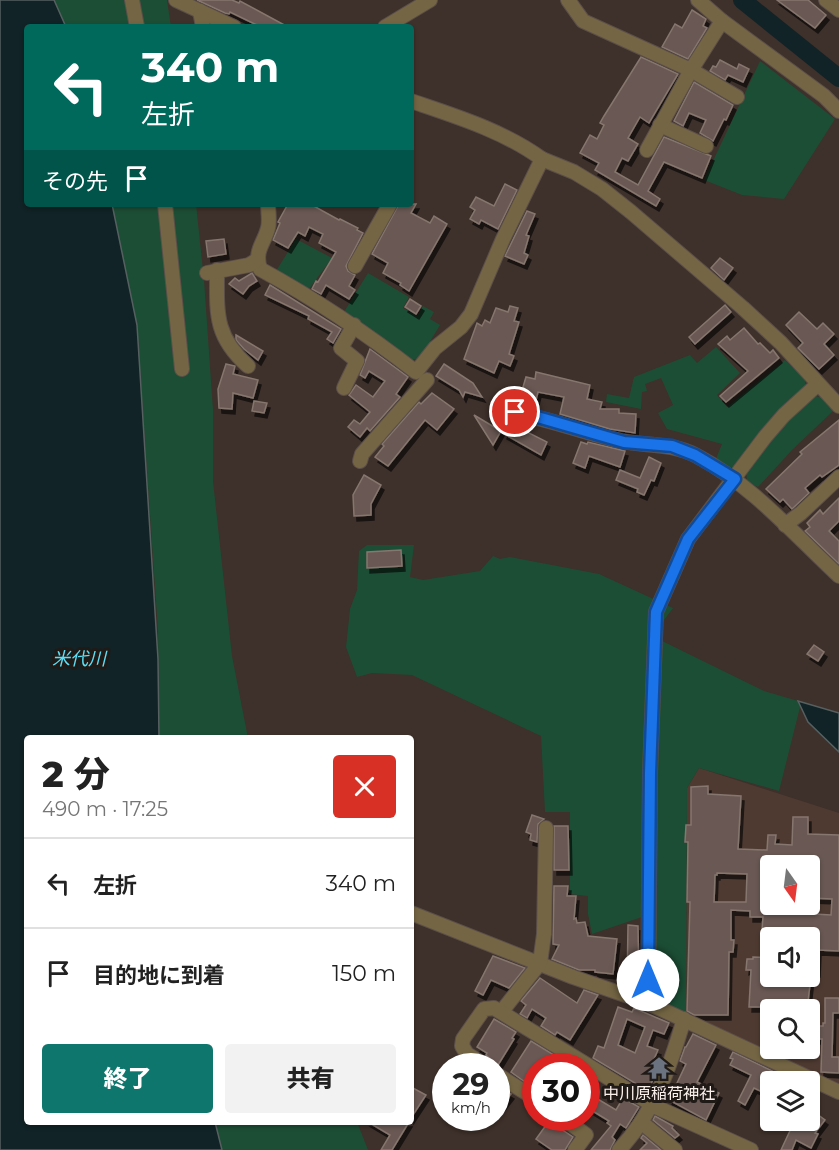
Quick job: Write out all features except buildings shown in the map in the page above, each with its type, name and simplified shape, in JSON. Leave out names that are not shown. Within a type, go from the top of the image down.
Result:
[{"type":"street","points":[[176,0],[228,24]]},
{"type":"street","points":[[568,0],[583,21],[692,70],[737,98]]},
{"type":"street","points":[[698,0],[722,21],[824,96],[839,111]]},
{"type":"street","points":[[826,0],[839,10]]},
{"type":"street","points":[[390,24],[427,1]]},
{"type":"street","points":[[133,2],[137,24]]},
{"type":"street","points":[[133,2],[144,24]]},
{"type":"street","points":[[200,11],[202,24]]},
{"type":"street","points":[[646,150],[722,21]]},
{"type":"street","points":[[414,102],[466,120],[515,142],[542,159],[574,172],[602,189],[743,308],[781,343],[839,406]]},
{"type":"street","points":[[660,125],[705,146]]},
{"type":"street","points":[[268,207],[269,226],[259,248],[257,260],[260,269],[303,292],[354,325],[416,372],[439,344],[461,327],[471,314],[503,239],[542,159]]},
{"type":"street","points":[[165,207],[182,369]]},
{"type":"street","points":[[355,266],[388,207]]},
{"type":"street","points":[[248,366],[232,352],[221,332],[212,272],[249,265],[257,260]]},
{"type":"street","points":[[344,388],[357,361],[341,348],[354,325]]},
{"type":"street","points":[[360,462],[362,454],[427,380]]},
{"type":"street","points":[[648,1003],[650,773],[656,612],[688,539],[765,437],[784,415],[818,384]]},
{"type":"street","points":[[515,412],[624,442],[672,446],[695,455],[735,479],[839,576]]},
{"type":"street","points":[[785,525],[839,477]]},
{"type":"street","points":[[502,1011],[540,963],[544,934],[546,828]]},
{"type":"street","points":[[414,914],[573,977],[648,1003],[839,1092]]},
{"type":"street","points":[[466,1053],[462,1046],[463,1039],[484,1010],[494,1008],[652,1105],[730,1146],[751,1150]]},
{"type":"street","points":[[620,1150],[652,1105],[670,1067],[684,1019]]},
{"type":"street","points":[[641,1122],[675,1150]]},
{"type":"street","points":[[575,1150],[586,1135],[580,1131]]},
{"type":"shaded area","points":[[699,768],[839,813],[839,1088],[820,1079],[820,1071],[802,1071],[776,1059],[820,1059],[820,999],[760,999],[760,1052],[686,1018],[687,788]]},
{"type":"green space","points":[[54,0],[167,0],[171,24],[65,24]]},
{"type":"green space","points":[[760,61],[835,119],[784,199],[742,195],[704,180]]},
{"type":"green space","points":[[113,207],[196,207],[213,410],[213,481],[232,656],[247,735],[159,735],[158,630],[137,325]]},
{"type":"green space","points":[[296,239],[332,258],[309,289],[276,271]]},
{"type":"green space","points":[[368,273],[409,297],[403,308],[417,316],[423,306],[434,312],[430,319],[440,325],[420,358],[411,360],[344,312]]},
{"type":"green space","points":[[716,347],[740,373],[717,395],[727,407],[785,360],[805,379],[806,389],[740,465],[729,468],[715,461],[722,444],[667,429],[658,413],[673,405],[661,378],[645,384],[647,391],[642,392],[641,409],[606,402],[607,394],[629,398],[634,377],[690,355],[697,363]]},
{"type":"green space","points":[[812,396],[821,397],[833,411],[758,487],[747,482],[746,469],[769,440]]},
{"type":"green space","points":[[367,545],[414,545],[410,577],[423,580],[480,571],[493,556],[500,559],[510,557],[599,574],[673,608],[652,636],[764,691],[798,701],[800,707],[779,791],[699,768],[687,788],[686,1018],[649,998],[642,917],[592,934],[588,914],[588,896],[570,894],[570,812],[545,812],[541,736],[412,675],[372,673],[357,677],[346,647],[350,609],[357,590],[359,551]]},
{"type":"green space","points":[[216,1125],[358,1125],[368,1150],[222,1150]]},
{"type":"water","name":"米代川","points":[[0,0],[54,0],[65,24],[24,24],[24,207],[113,207],[137,325],[158,659],[159,735],[24,735],[24,1125],[216,1125],[222,1150],[0,1150]]},
{"type":"water","points":[[798,701],[839,713],[839,752],[808,722]]},
{"type":"waterway","points":[[742,0],[839,78]]},
{"type":"place","name":"中川原稲荷神社","points":[[659,1068]]},
{"type":"route","points":[[515,412],[624,442],[672,446],[695,455],[735,479],[688,539],[656,612],[650,773],[648,980]]}]
